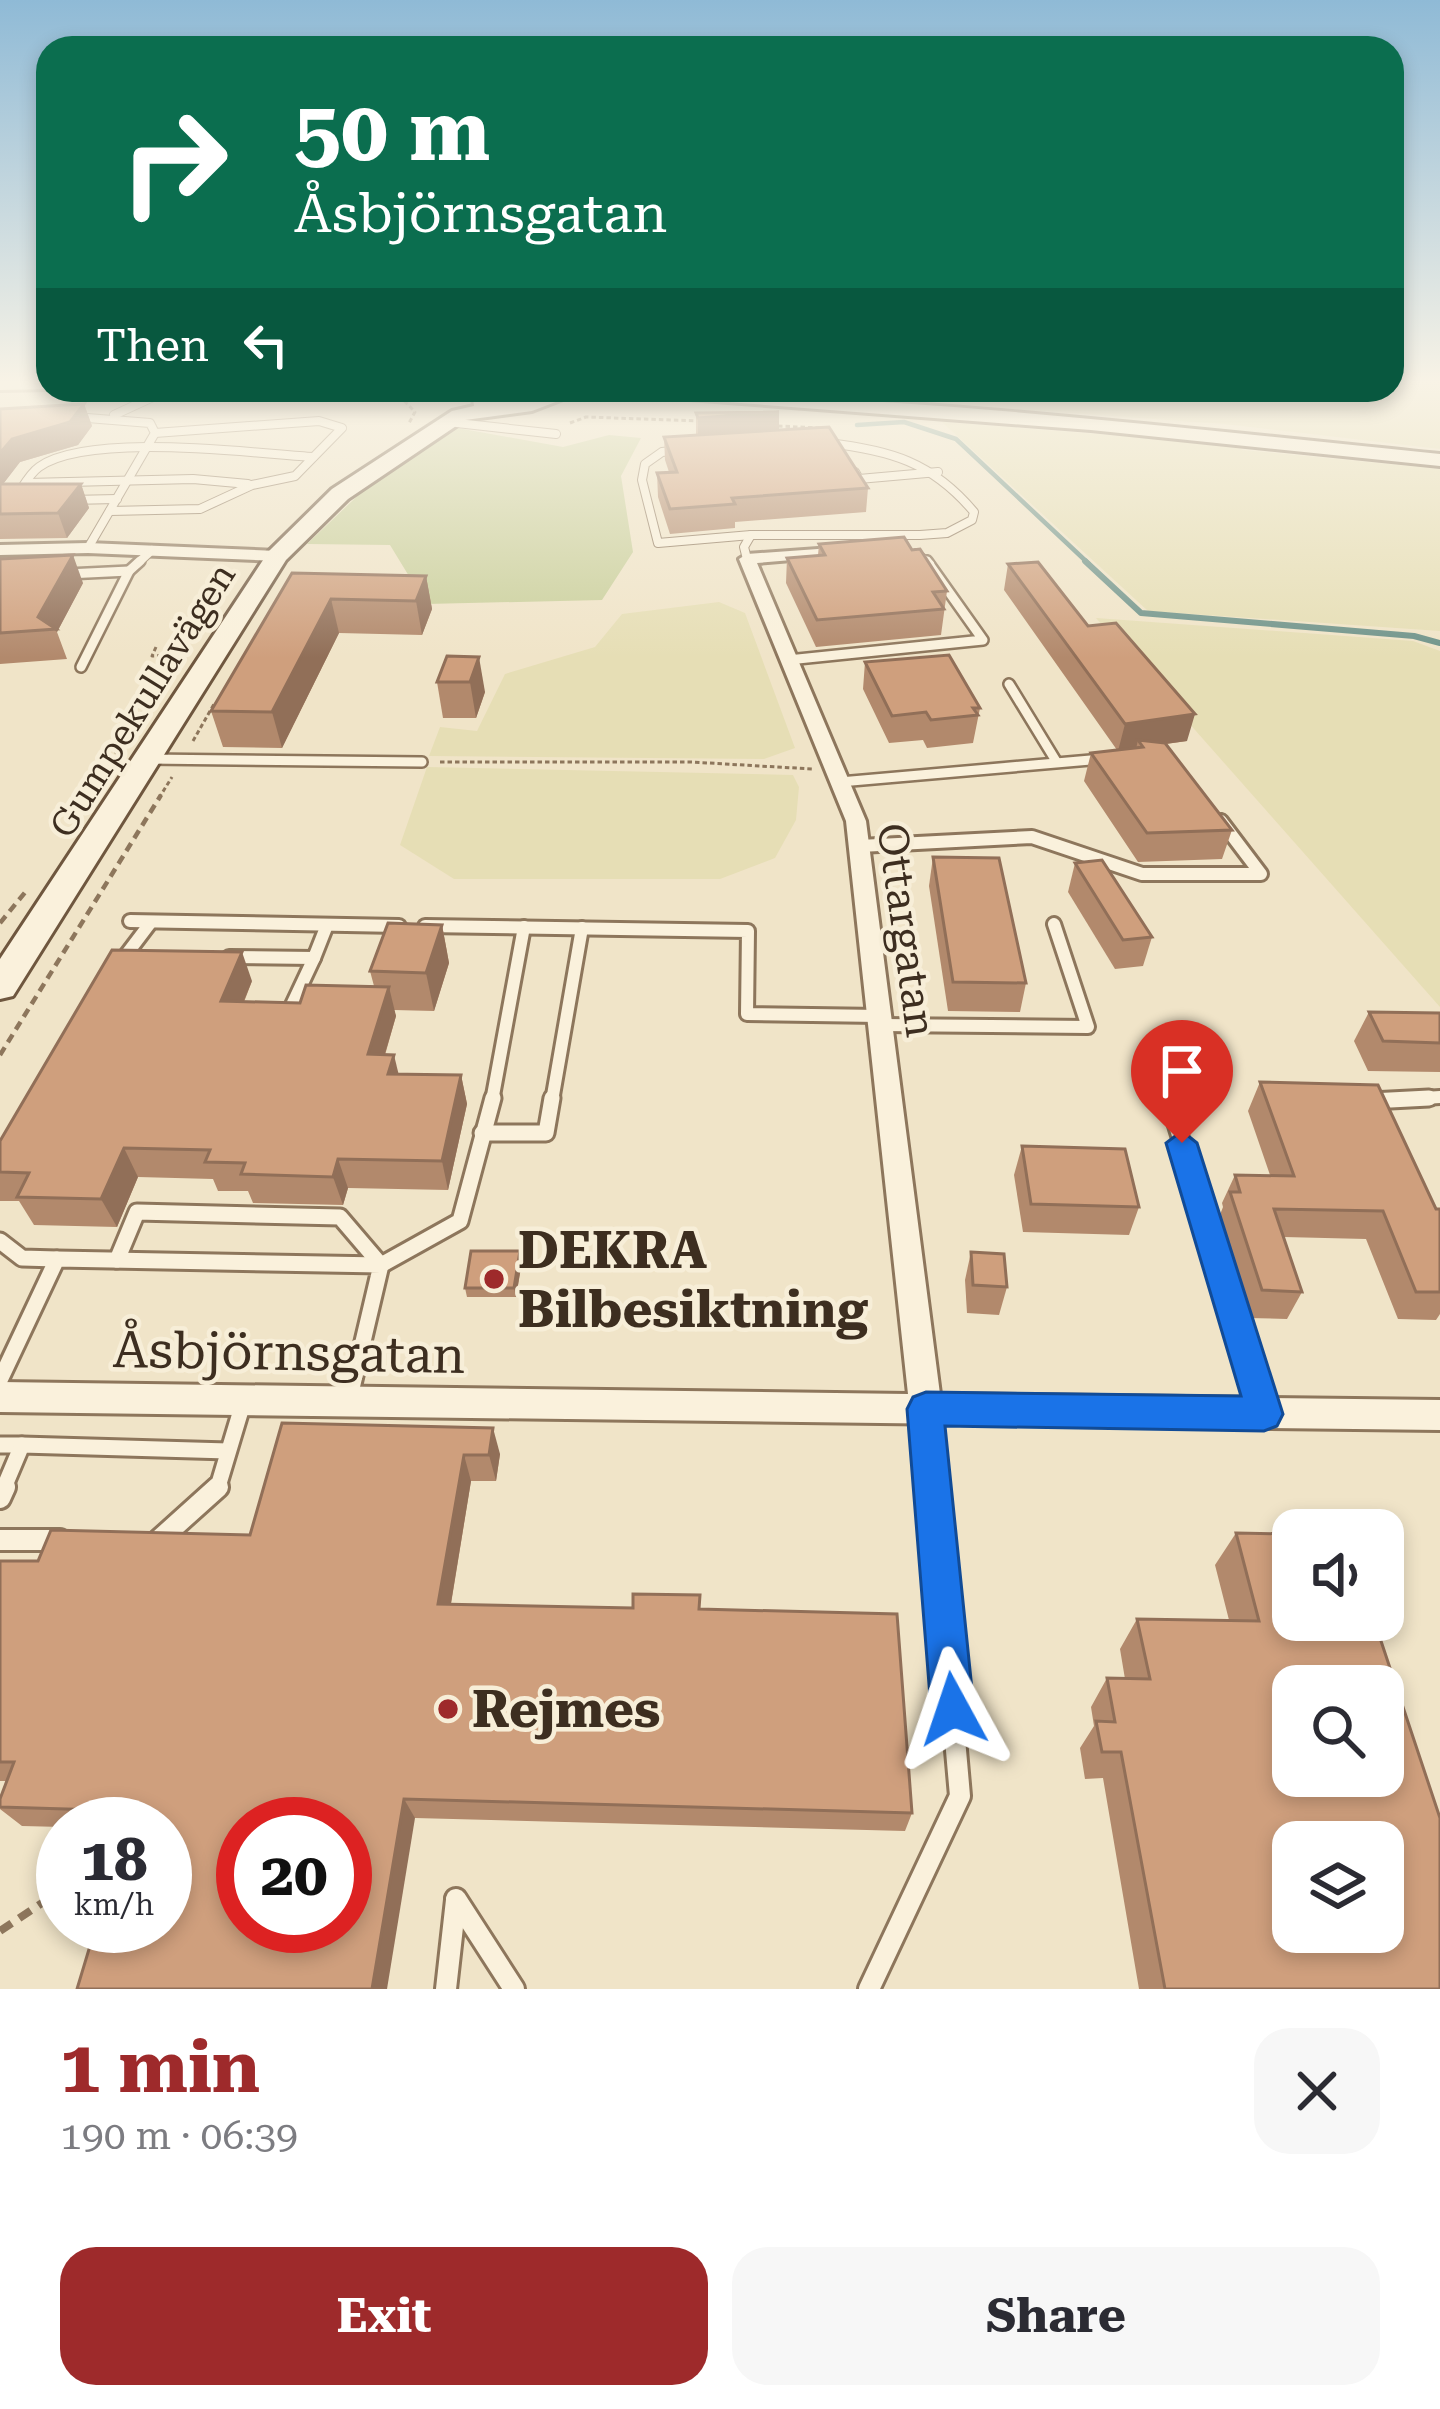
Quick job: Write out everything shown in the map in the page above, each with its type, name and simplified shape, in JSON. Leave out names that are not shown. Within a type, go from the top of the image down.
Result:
[{"type":"main road","name":"Gumpekullavägen","points":[[0,988],[10,956],[146,759],[255,585],[277,556],[340,494],[371,473]]},
{"type":"street","points":[[749,547],[898,548]]},
{"type":"street","name":"Ottargatan","points":[[749,547],[860,846],[926,1409]]},
{"type":"street","points":[[0,550],[88,548],[277,556]]},
{"type":"street","name":"Åsbjörnsgatan","points":[[0,1397],[1440,1415]]},
{"type":"lane","points":[[34,501],[13,501],[35,473]]},
{"type":"lane","points":[[88,548],[133,473]]},
{"type":"lane","points":[[27,483],[252,484],[298,473]]},
{"type":"lane","points":[[643,473],[658,543],[749,547],[920,535],[965,527],[974,512],[940,473]]},
{"type":"lane","points":[[856,473],[859,478],[928,473]]},
{"type":"lane","points":[[110,511],[200,508],[252,484]]},
{"type":"lane","points":[[55,500],[117,500]]},
{"type":"lane","points":[[788,660],[983,640],[929,562],[898,548]]},
{"type":"lane","points":[[81,667],[129,571],[152,550]]},
{"type":"lane","points":[[43,575],[129,571]]},
{"type":"lane","points":[[1010,684],[1056,761]]},
{"type":"lane","points":[[838,777],[1123,758]]},
{"type":"lane","points":[[146,759],[422,762]]},
{"type":"lane","points":[[860,846],[1032,837],[1142,874],[1262,874],[1207,803]]},
{"type":"lane","points":[[130,921],[748,931],[747,1014],[1088,1027],[1054,924]]},
{"type":"lane","points":[[149,956],[122,961],[151,922]]},
{"type":"lane","points":[[291,1007],[327,925]]},
{"type":"lane","points":[[0,1241],[22,1258],[381,1264],[460,1221],[505,1056],[524,927]]},
{"type":"lane","points":[[482,1133],[546,1133],[582,928]]},
{"type":"lane","points":[[220,957],[314,958]]},
{"type":"lane","points":[[1380,1120],[1370,1100],[1440,1097]]},
{"type":"lane","points":[[1170,1104],[1264,1414]]},
{"type":"lane","points":[[117,1261],[137,1212],[340,1217],[381,1264]]},
{"type":"lane","points":[[0,1380],[57,1259]]},
{"type":"lane","points":[[349,1401],[381,1264]]},
{"type":"lane","points":[[136,1540],[158,1541],[217,1490],[244,1399]]},
{"type":"lane","points":[[869,1989],[960,1796],[926,1409]]},
{"type":"lane","points":[[0,1445],[228,1451]]},
{"type":"lane","points":[[0,1498],[22,1445]]},
{"type":"lane","points":[[0,1540],[91,1540]]},
{"type":"lane","points":[[446,1989],[456,1899],[514,1989]]},
{"type":"path","points":[[225,584],[255,585]]},
{"type":"path","points":[[157,646],[152,656],[178,656]]},
{"type":"path","points":[[0,1055],[224,688]]},
{"type":"path","points":[[422,762],[691,762],[838,777]]},
{"type":"path","points":[[0,1931],[36,1907]]},
{"type":"shaded area","points":[[997,473],[1440,473],[1440,631],[1148,611]]},
{"type":"shaded area","points":[[719,602],[745,613],[795,748],[764,759],[429,756],[440,727],[477,731],[505,674],[595,647],[622,614]]},
{"type":"shaded area","points":[[1096,618],[1413,641],[1440,651],[1440,1007]]},
{"type":"shaded area","points":[[427,767],[793,775],[799,787],[796,820],[775,858],[720,879],[454,879],[400,845]]},
{"type":"green space","points":[[385,473],[623,473],[633,552],[602,600],[426,604],[390,545],[307,544]]},
{"type":"building","points":[[657,473],[858,473],[868,488],[732,498],[735,504],[670,509]]},
{"type":"building","points":[[0,484],[81,484],[58,513],[0,514]]},
{"type":"building","points":[[904,537],[912,550],[920,549],[947,591],[933,592],[944,609],[817,620],[787,558],[825,555],[819,544]]},
{"type":"building","points":[[73,555],[38,617],[56,629],[0,633],[0,559]]},
{"type":"building","points":[[1038,562],[1088,626],[1116,623],[1195,714],[1125,724],[1008,564]]},
{"type":"building","points":[[292,573],[426,576],[416,601],[331,599],[272,712],[211,711]]},
{"type":"building","points":[[949,655],[980,708],[973,708],[978,715],[931,720],[926,712],[892,716],[865,662]]},
{"type":"building","points":[[447,656],[479,657],[470,682],[437,682]]},
{"type":"building","points":[[1138,740],[1165,743],[1232,830],[1147,833],[1091,753],[1143,747]]},
{"type":"building","points":[[933,857],[999,858],[1026,983],[953,982]]},
{"type":"building","points":[[1102,860],[1152,937],[1123,940],[1075,863]]},
{"type":"building","points":[[388,923],[442,925],[426,973],[370,971]]},
{"type":"building","points":[[112,950],[242,952],[221,1001],[300,1003],[306,985],[389,987],[368,1054],[394,1055],[388,1074],[461,1075],[442,1161],[338,1159],[333,1177],[241,1174],[245,1163],[205,1162],[210,1150],[124,1148],[101,1199],[17,1197],[29,1173],[0,1172],[0,1141]]},
{"type":"building","points":[[1369,1012],[1440,1013],[1440,1043],[1383,1041]]},
{"type":"building","points":[[1260,1082],[1378,1085],[1440,1209],[1440,1292],[1416,1292],[1383,1211],[1274,1209],[1302,1292],[1262,1290],[1230,1192],[1240,1192],[1235,1175],[1294,1176]]},
{"type":"building","points":[[1022,1146],[1125,1149],[1139,1207],[1031,1204]]},
{"type":"building","name":"DEKRA Bilbesiktning","points":[[471,1251],[520,1251],[514,1288],[465,1288]]},
{"type":"building","points":[[971,1252],[1004,1254],[1007,1287],[973,1285]]},
{"type":"building","name":"Rejmes","points":[[282,1423],[493,1428],[489,1455],[464,1455],[438,1604],[633,1608],[633,1594],[700,1595],[699,1609],[897,1614],[912,1813],[404,1799],[372,1989],[77,1989],[88,1953],[192,1953],[192,1797],[36,1797],[36,1808],[0,1807],[14,1762],[0,1762],[0,1561],[38,1561],[51,1530],[250,1535]]},
{"type":"building","points":[[1236,1533],[1272,1534],[1272,1641],[1381,1641],[1389,1665],[1272,1665],[1272,1797],[1404,1797],[1404,1710],[1440,1818],[1440,1989],[1165,1989],[1121,1752],[1102,1752],[1096,1721],[1115,1722],[1107,1678],[1150,1679],[1137,1619],[1259,1621]]},
{"type":"waterway","points":[[992,473],[1089,564]]},
{"type":"waterway","points":[[1085,561],[1141,613],[1414,636],[1440,643]]},
{"type":"place","name":"DEKRA Bilbesiktning","points":[[494,1279]]},
{"type":"place","name":"Rejmes","points":[[448,1709]]},
{"type":"route","points":[[953,1709],[926,1409],[1264,1414],[1182,1143]]}]
